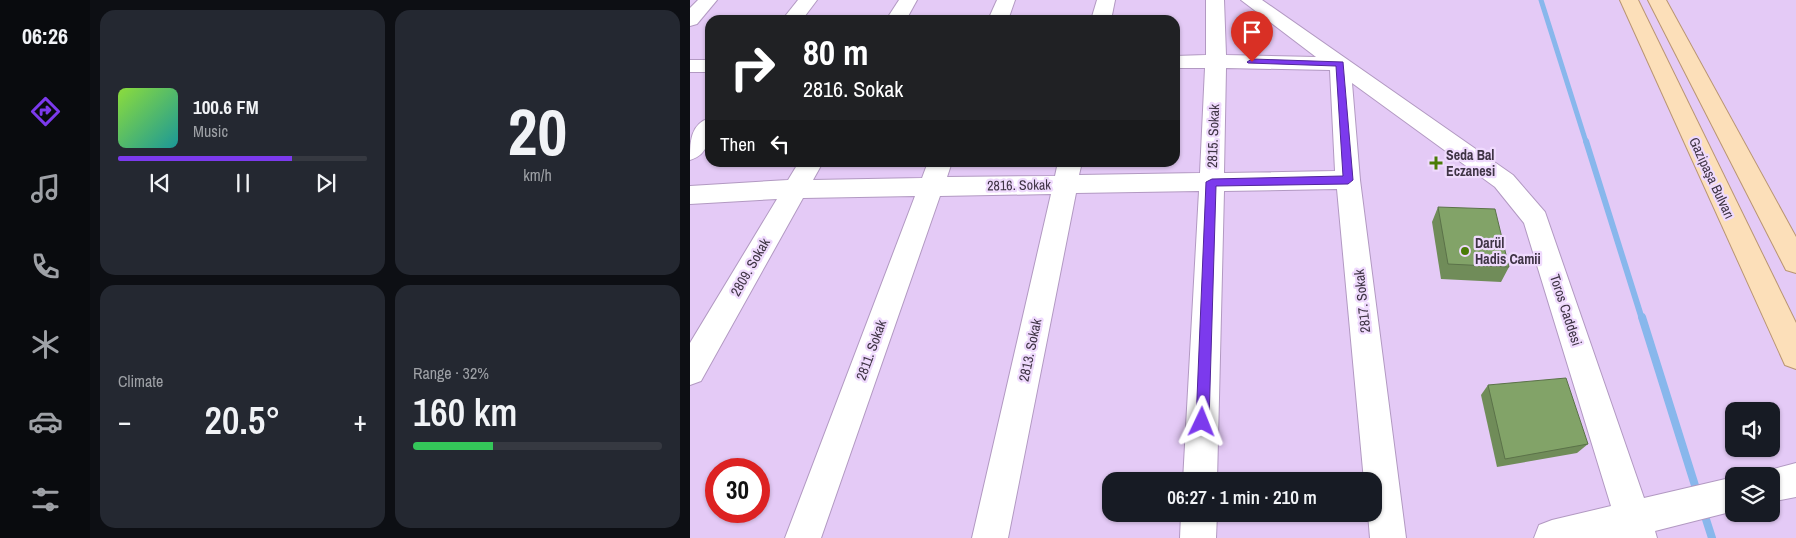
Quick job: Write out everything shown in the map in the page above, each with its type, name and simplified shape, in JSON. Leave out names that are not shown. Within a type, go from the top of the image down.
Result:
[{"type":"main road","name":"Gazipaşa Bulvarı","points":[[1629,0],[1796,355]]},
{"type":"main road","points":[[1657,0],[1796,262]]},
{"type":"street","points":[[690,20],[708,0]]},
{"type":"street","points":[[796,15],[808,0]]},
{"type":"street","points":[[899,15],[908,0]]},
{"type":"street","points":[[1000,15],[1006,0]]},
{"type":"street","points":[[1102,15],[1106,0]]},
{"type":"street","name":"2815. Sokak","points":[[1200,472],[1216,61],[1215,0]]},
{"type":"street","name":"Toros Caddesi","points":[[1250,0],[1504,181],[1536,219],[1637,528]]},
{"type":"street","points":[[1180,62],[1340,64]]},
{"type":"street","name":"2817. Sokak","points":[[1340,64],[1348,180],[1388,538]]},
{"type":"street","points":[[690,66],[705,66]]},
{"type":"street","points":[[690,152],[705,132]]},
{"type":"street","name":"2809. Sokak","points":[[690,371],[808,167]]},
{"type":"street","name":"2816. Sokak","points":[[690,195],[795,189],[935,175],[1068,173],[1212,182],[1348,180]]},
{"type":"street","name":"2813. Sokak","points":[[990,538],[1068,173]]},
{"type":"street","name":"2811. Sokak","points":[[804,538],[935,175]]},
{"type":"street","points":[[1780,483],[1796,480]]},
{"type":"street","points":[[1552,538],[1637,528],[1682,506],[1725,496]]},
{"type":"street","points":[[1198,538],[1199,522]]},
{"type":"building","points":[[1438,207],[1495,209],[1509,267],[1448,264]]},
{"type":"building","points":[[1566,378],[1588,444],[1505,459],[1488,385]]},
{"type":"waterway","points":[[1541,0],[1586,142]]},
{"type":"waterway","points":[[1586,141],[1642,319]]},
{"type":"waterway","points":[[1642,317],[1698,495]]},
{"type":"waterway","points":[[1703,510],[1712,538]]},
{"type":"place","name":"Seda Bal Eczanesi","points":[[1436,163]]},
{"type":"place","name":"Darül Hadis Camii","points":[[1465,251]]},
{"type":"route","points":[[1202,422],[1212,182],[1348,180],[1340,64],[1252,62]]}]
